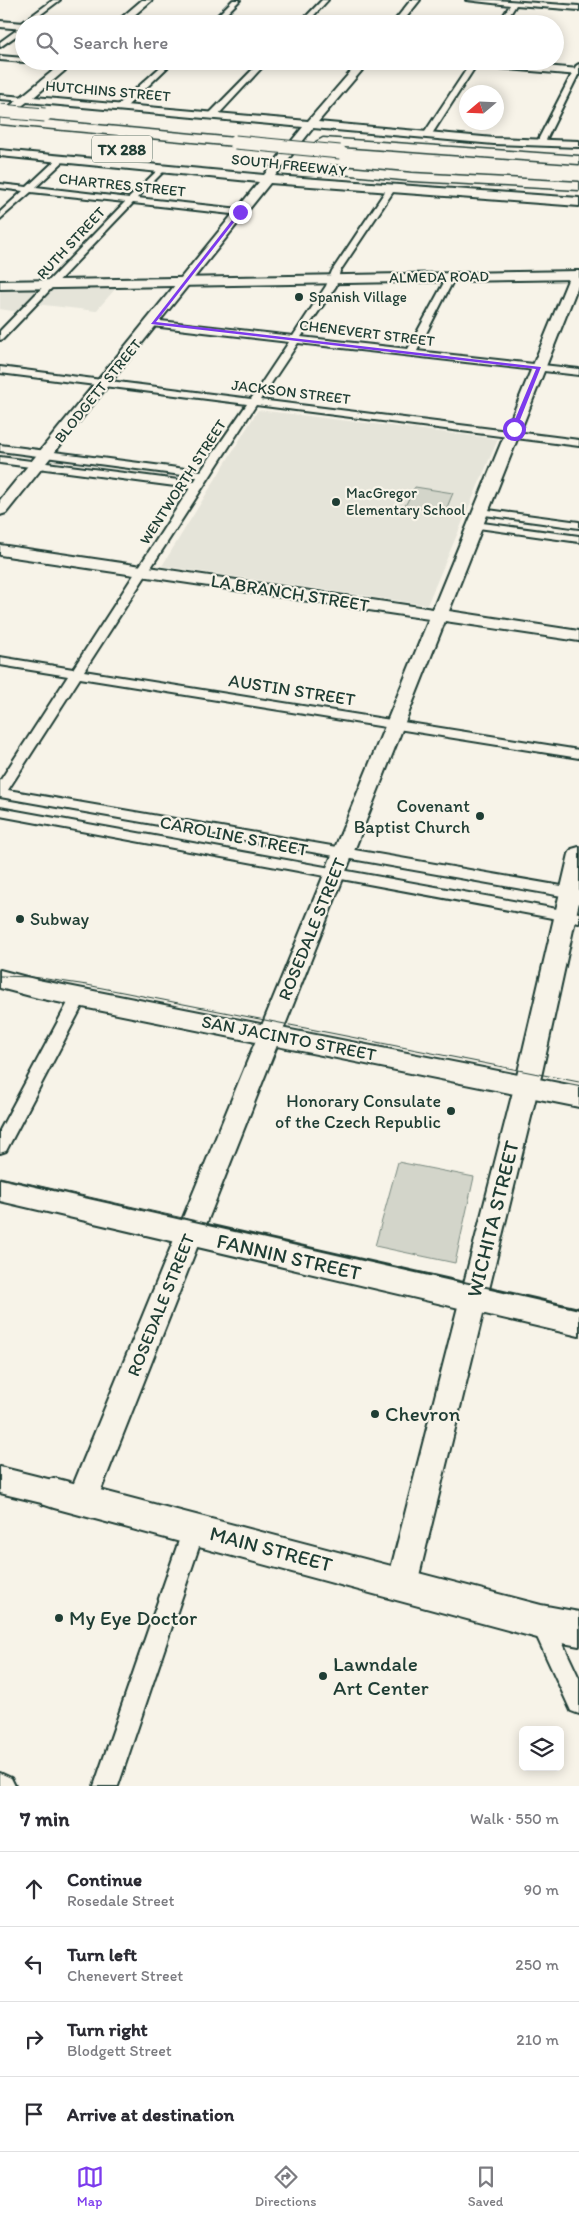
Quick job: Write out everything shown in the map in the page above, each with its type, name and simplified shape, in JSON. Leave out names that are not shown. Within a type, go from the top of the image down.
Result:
[{"type":"highway","name":"SOUTH FREEWAY","points":[[0,111],[40,119],[579,160]]},
{"type":"highway","points":[[0,119],[40,119],[235,142],[579,171]]},
{"type":"highway","points":[[356,143],[579,153]]},
{"type":"highway","name":"SOUTH FREEWAY","points":[[257,162],[296,166]]},
{"type":"highway","name":"SOUTH FREEWAY","points":[[321,168],[412,177],[579,186]]},
{"type":"highway","points":[[412,177],[513,192],[579,197]]},
{"type":"main road","name":"ALMEDA ROAD","points":[[0,285],[578,275]]},
{"type":"main road","name":"SAN JACINTO STREET","points":[[0,979],[78,997],[579,1097]]},
{"type":"main road","name":"FANNIN STREET","points":[[0,1190],[579,1323]]},
{"type":"main road","name":"MAIN STREET","points":[[68,1496],[541,1622],[579,1629]]},
{"type":"main road","name":"MAIN STREET","points":[[541,1622],[579,1639]]},
{"type":"street","points":[[37,15],[57,0]]},
{"type":"street","points":[[129,15],[148,0]]},
{"type":"street","points":[[222,15],[238,0]]},
{"type":"street","points":[[311,15],[325,0]]},
{"type":"street","points":[[404,15],[416,0]]},
{"type":"street","points":[[469,0],[579,8]]},
{"type":"street","points":[[507,15],[514,3]]},
{"type":"street","points":[[0,24],[15,25]]},
{"type":"street","points":[[0,45],[15,35]]},
{"type":"street","points":[[0,58],[15,59]]},
{"type":"street","points":[[541,142],[578,70],[564,69]]},
{"type":"street","points":[[0,119],[61,70]]},
{"type":"street","points":[[121,107],[161,70]]},
{"type":"street","points":[[213,115],[256,70]]},
{"type":"street","name":"BLODGETT STREET","points":[[0,510],[311,124],[357,70]]},
{"type":"street","points":[[427,135],[471,70]]},
{"type":"street","name":"HUTCHINS STREET","points":[[0,97],[427,135],[579,144]]},
{"type":"street","points":[[0,153],[267,179],[579,202]]},
{"type":"street","points":[[0,216],[62,159]]},
{"type":"street","name":"RUTH STREET","points":[[0,337],[162,168]]},
{"type":"street","name":"CHARTRES STREET","points":[[0,186],[240,212]]},
{"type":"street","name":"WENTWORTH STREET","points":[[0,792],[204,475],[332,286],[336,271],[390,189]]},
{"type":"street","name":"ROSEDALE STREET","points":[[68,1496],[190,1233],[578,275]]},
{"type":"street","points":[[411,353],[451,277]]},
{"type":"street","name":"CHENEVERT STREET","points":[[152,323],[579,372]]},
{"type":"street","name":"JACKSON STREET","points":[[0,370],[579,443]]},
{"type":"street","points":[[0,448],[42,459],[197,486]]},
{"type":"street","points":[[0,460],[42,459],[204,475]]},
{"type":"street","points":[[478,518],[579,525]]},
{"type":"street","points":[[478,518],[579,538]]},
{"type":"street","name":"LA BRANCH STREET","points":[[0,550],[579,636]]},
{"type":"street","name":"AUSTIN STREET","points":[[0,661],[579,754]]},
{"type":"street","name":"CAROLINE STREET","points":[[0,792],[339,864],[573,905]]},
{"type":"street","name":"CAROLINE STREET","points":[[0,812],[339,864],[573,905]]},
{"type":"street","name":"WICHITA STREET","points":[[402,1584],[573,905],[579,854]]},
{"type":"street","points":[[0,1146],[78,997]]},
{"type":"street","name":"MAIN STREET","points":[[0,1480],[68,1496]]},
{"type":"street","points":[[106,1786],[194,1529]]},
{"type":"street","points":[[541,1622],[579,1702]]},
{"type":"shaded area","points":[[116,288],[96,311],[27,303],[18,312],[0,309],[0,289]]},
{"type":"shaded area","name":"MacGregor Elementary School","points":[[258,410],[498,439],[427,605],[162,566]]},
{"type":"shaded area","points":[[415,487],[453,493],[445,512],[405,506]]},
{"type":"shaded area","points":[[398,1162],[474,1177],[455,1263],[375,1246]]},
{"type":"tram line","points":[[0,976],[33,977],[87,985],[579,1082]]},
{"type":"tram line","points":[[0,1177],[187,1219]]},
{"type":"tram line","points":[[181,1218],[579,1308]]},
{"type":"place","name":"Spanish Village","points":[[299,297]]},
{"type":"place","name":"MacGregor Elementary School","points":[[336,502]]},
{"type":"place","name":"Covenant Baptist Church","points":[[480,816]]},
{"type":"place","name":"Subway","points":[[20,919]]},
{"type":"place","name":"Honorary Consulate of the Czech Republic","points":[[451,1111]]},
{"type":"place","name":"Chevron","points":[[375,1414]]},
{"type":"place","name":"My Eye Doctor","points":[[59,1618]]},
{"type":"place","name":"Lawndale Art Center","points":[[323,1676]]},
{"type":"route","points":[[240,212],[152,323],[539,368],[514,429]]}]
